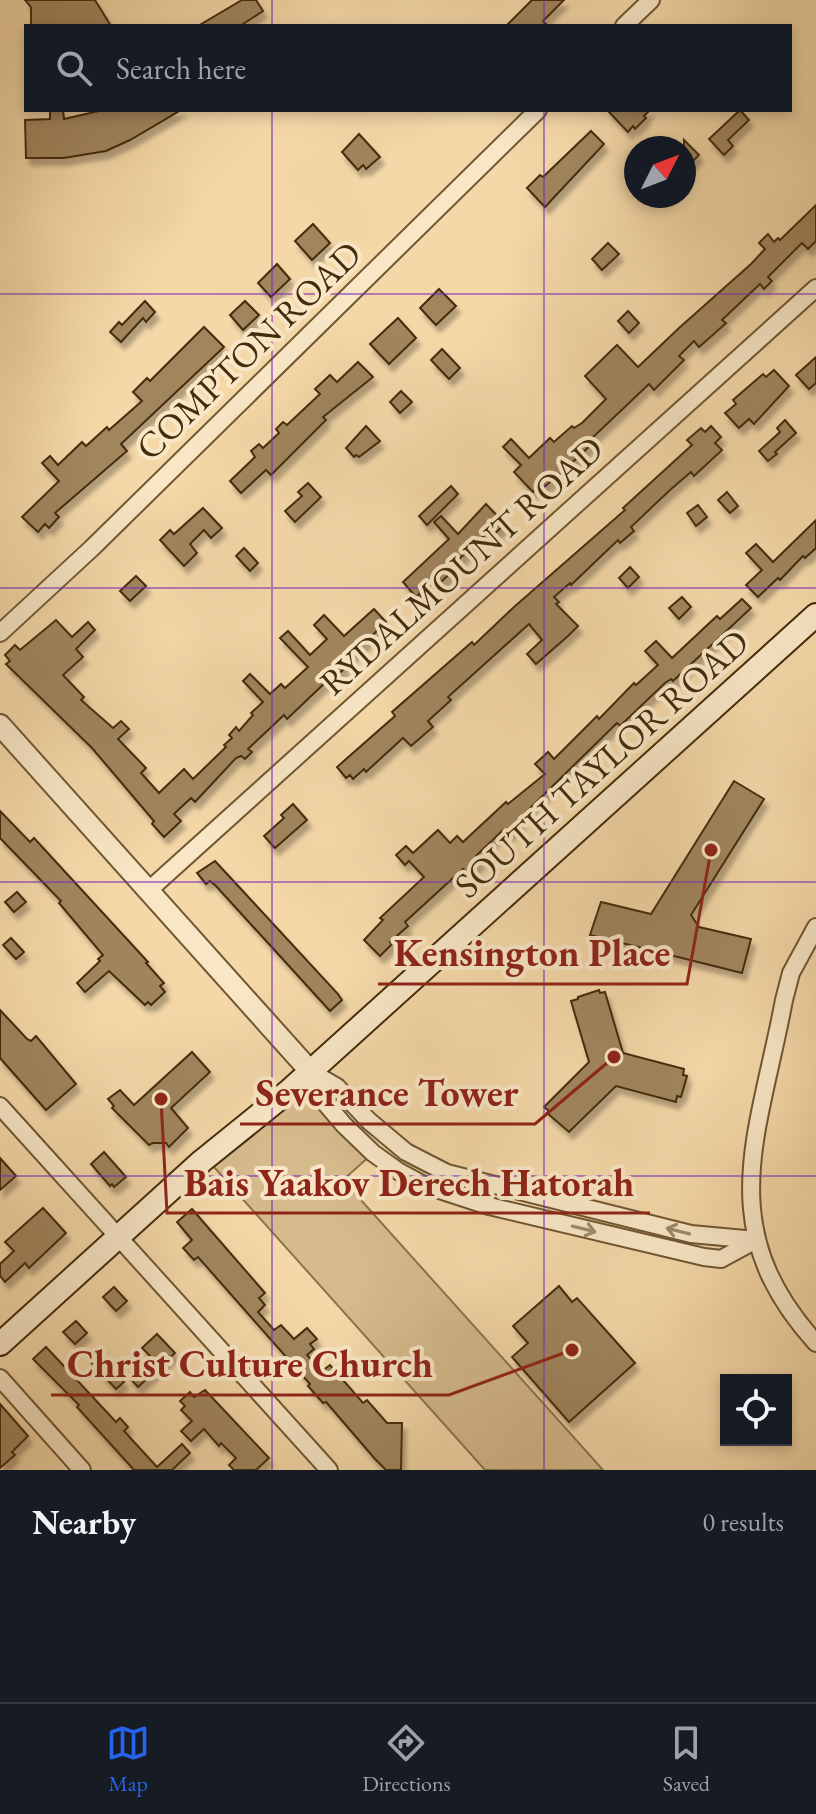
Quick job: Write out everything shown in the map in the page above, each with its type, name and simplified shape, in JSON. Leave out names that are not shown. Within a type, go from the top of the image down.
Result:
[{"type":"main road","name":"SOUTH TAYLOR ROAD","points":[[0,1344],[202,1161],[273,1106],[816,615]]},
{"type":"street","points":[[626,24],[651,0]]},
{"type":"street","name":"COMPTON ROAD","points":[[0,633],[92,548],[536,112]]},
{"type":"street","name":"RYDALMOUNT ROAD","points":[[149,890],[816,288]]},
{"type":"street","points":[[0,725],[311,1072],[337,1087],[369,1121],[406,1152],[447,1173],[691,1234],[756,1240]]},
{"type":"street","points":[[816,927],[791,973],[750,1178],[756,1240],[765,1269],[776,1291],[816,1343]]},
{"type":"street","points":[[0,1106],[329,1470]]},
{"type":"street","points":[[0,1378],[82,1470]]},
{"type":"shaded area","points":[[311,1072],[373,1153],[343,1180],[603,1470],[485,1470],[214,1167],[202,1161]]},
{"type":"building","points":[[25,0],[95,0],[110,24],[31,24],[31,7]]},
{"type":"building","points":[[242,0],[256,0],[263,11],[243,24],[201,24]]},
{"type":"building","points":[[532,0],[564,0],[543,21],[546,24],[508,24]]},
{"type":"building","points":[[50,112],[63,112],[64,119],[94,112],[178,112],[106,151],[64,158],[26,158],[25,120],[50,119]]},
{"type":"building","points":[[609,112],[648,112],[635,129],[633,126],[628,132]]},
{"type":"building","points":[[738,112],[749,120],[728,140],[733,146],[724,155],[709,139]]},
{"type":"building","points":[[591,131],[604,144],[545,207],[527,188],[540,175],[543,177]]},
{"type":"building","points":[[359,134],[380,157],[366,169],[363,165],[358,170],[342,152]]},
{"type":"building","points":[[816,205],[816,241],[808,249],[802,243],[768,277],[772,281],[764,289],[760,284],[722,320],[726,323],[699,347],[694,341],[679,356],[684,360],[654,390],[649,384],[589,441],[592,444],[561,473],[533,492],[514,472],[521,465],[503,447],[511,439],[529,458],[550,438],[554,442],[572,426],[574,428],[582,423],[606,399],[585,376],[617,345],[638,367],[751,264],[765,249],[759,243],[768,234],[774,242],[778,238],[780,240]]},
{"type":"building","points":[[313,224],[330,243],[312,260],[295,241]]},
{"type":"building","points":[[608,243],[619,254],[602,270],[592,259]]},
{"type":"building","points":[[277,264],[290,279],[271,297],[258,283]]},
{"type":"building","points":[[439,289],[456,306],[436,325],[420,308]]},
{"type":"building","points":[[145,301],[155,312],[146,322],[143,318],[121,342],[110,332],[119,322],[122,325]]},
{"type":"building","points":[[245,301],[259,315],[243,330],[230,315]]},
{"type":"building","points":[[628,311],[639,323],[629,333],[618,321]]},
{"type":"building","points":[[398,318],[416,338],[389,364],[370,344]]},
{"type":"building","points":[[204,327],[224,347],[121,444],[127,451],[55,513],[59,517],[49,528],[45,524],[38,532],[22,517],[59,481],[42,463],[50,456],[58,465],[82,442],[86,446],[107,427],[109,430],[142,401],[133,392],[147,378],[150,381]]},
{"type":"building","points":[[442,349],[460,368],[449,379],[431,360]]},
{"type":"building","points":[[816,357],[816,383],[809,389],[796,375]]},
{"type":"building","points":[[358,362],[373,377],[323,417],[326,420],[271,475],[266,470],[241,493],[230,481],[255,457],[251,451],[259,444],[263,448],[279,433],[276,429],[283,422],[287,425],[320,394],[315,389],[330,375],[337,382]]},
{"type":"building","points":[[774,370],[789,386],[754,424],[749,419],[739,428],[725,413],[736,404],[733,400],[763,374],[766,377]]},
{"type":"building","points":[[401,391],[412,402],[400,413],[390,402]]},
{"type":"building","points":[[785,420],[796,433],[768,461],[759,451],[780,432],[777,428]]},
{"type":"building","points":[[366,426],[380,441],[359,457],[354,457],[346,448]]},
{"type":"building","points":[[711,426],[721,437],[715,443],[722,450],[694,476],[691,472],[670,490],[631,527],[634,531],[620,543],[618,540],[554,597],[559,602],[556,604],[578,626],[568,636],[536,664],[527,654],[542,640],[529,624],[448,697],[451,700],[428,721],[433,727],[411,746],[403,738],[366,772],[364,769],[353,779],[350,775],[346,778],[337,767],[395,716],[392,712],[472,642],[474,645],[625,510],[623,508],[692,445],[687,440],[701,428],[705,432]]},
{"type":"building","points":[[308,483],[321,497],[295,522],[285,511],[302,496],[298,492]]},
{"type":"building","points":[[451,486],[458,494],[427,525],[419,516]]},
{"type":"building","points":[[727,492],[738,506],[730,513],[718,500]]},
{"type":"building","points":[[486,504],[505,524],[491,537],[487,533],[423,599],[419,594],[416,597],[403,582],[449,539],[434,522],[441,516],[458,534]]},
{"type":"building","points":[[698,505],[707,517],[696,526],[687,513]]},
{"type":"building","points":[[203,508],[222,528],[211,538],[204,530],[190,544],[197,553],[184,566],[160,540],[170,530],[174,534]]},
{"type":"building","points":[[816,520],[816,548],[758,597],[746,585],[762,570],[746,553],[756,544],[773,562]]},
{"type":"building","points":[[244,548],[258,563],[250,571],[236,556]]},
{"type":"building","points":[[630,567],[639,577],[628,588],[619,578]]},
{"type":"building","points":[[136,576],[146,586],[130,601],[120,591]]},
{"type":"building","points":[[682,597],[691,607],[679,619],[669,608]]},
{"type":"building","points":[[742,599],[751,608],[673,681],[671,679],[665,683],[620,726],[617,723],[518,820],[521,823],[509,834],[503,830],[476,856],[481,861],[467,873],[463,869],[405,922],[408,926],[380,956],[364,940],[383,920],[380,918],[424,877],[409,861],[405,865],[396,855],[406,846],[413,853],[438,830],[450,843],[457,836],[463,842],[506,802],[508,804],[545,774],[535,764],[548,752],[554,759],[597,716],[599,719],[634,683],[636,685],[658,665],[645,651],[656,641],[672,658],[717,616],[720,619]]},
{"type":"building","points":[[374,609],[386,622],[342,665],[345,668],[287,719],[284,715],[248,749],[252,752],[245,759],[241,756],[236,758],[195,802],[191,798],[174,814],[181,821],[164,837],[92,748],[6,664],[10,661],[5,655],[15,645],[20,650],[56,620],[72,637],[88,622],[95,630],[76,649],[83,657],[63,675],[84,697],[81,700],[113,728],[121,721],[129,729],[118,739],[146,768],[141,773],[159,793],[184,769],[193,779],[226,747],[224,745],[232,738],[229,735],[236,727],[239,731],[263,702],[243,681],[250,674],[270,694],[281,684],[285,688],[308,667],[280,638],[288,631],[310,655],[327,639],[314,625],[324,615],[344,636]]},
{"type":"building","points":[[734,781],[764,799],[691,915],[699,927],[751,939],[742,973],[590,935],[601,902],[651,914]]},
{"type":"building","points":[[293,804],[307,820],[275,848],[264,836],[284,818],[281,815]]},
{"type":"building","points":[[0,811],[30,842],[34,838],[148,962],[164,983],[160,986],[165,992],[151,1005],[148,1002],[145,1005],[109,971],[85,992],[77,983],[103,955],[59,903],[61,901],[0,838]]},
{"type":"building","points":[[215,861],[338,994],[342,1000],[330,1011],[216,886],[210,881],[206,884],[197,873]]},
{"type":"building","points":[[17,892],[26,902],[14,912],[5,902]]},
{"type":"building","points":[[11,938],[24,952],[16,959],[3,945]]},
{"type":"building","points":[[599,990],[600,993],[605,992],[623,1053],[684,1069],[683,1075],[687,1076],[681,1097],[677,1096],[676,1102],[616,1086],[569,1132],[544,1107],[589,1062],[571,1001]]},
{"type":"building","points":[[0,1010],[27,1039],[31,1041],[36,1036],[76,1084],[46,1110],[0,1058]]},
{"type":"building","points":[[192,1052],[210,1072],[171,1108],[188,1128],[169,1147],[166,1143],[149,1145],[112,1108],[114,1106],[108,1099],[120,1090],[134,1105]]},
{"type":"building","points":[[104,1152],[126,1177],[114,1187],[91,1164]]},
{"type":"building","points":[[0,1158],[16,1176],[0,1190]]},
{"type":"building","points":[[43,1208],[66,1233],[29,1268],[25,1263],[5,1282],[0,1276],[0,1264],[14,1251],[5,1242]]},
{"type":"building","points":[[192,1209],[265,1293],[259,1298],[265,1305],[258,1312],[274,1330],[281,1325],[294,1339],[307,1328],[317,1339],[310,1344],[314,1349],[307,1355],[322,1371],[330,1365],[363,1403],[367,1400],[387,1423],[402,1423],[401,1470],[386,1470],[375,1459],[198,1257],[194,1260],[183,1248],[192,1240],[177,1222]]},
{"type":"building","points":[[559,1286],[572,1302],[577,1298],[635,1363],[569,1422],[512,1357],[528,1343],[513,1326]]},
{"type":"building","points":[[114,1287],[127,1301],[116,1311],[103,1297]]},
{"type":"building","points":[[76,1321],[87,1333],[75,1344],[63,1332]]},
{"type":"building","points":[[157,1334],[175,1353],[138,1387],[128,1376],[150,1356],[142,1348]]},
{"type":"building","points":[[46,1347],[116,1422],[120,1418],[128,1427],[124,1431],[157,1467],[182,1444],[190,1453],[172,1470],[134,1470],[77,1407],[79,1405],[33,1359]]},
{"type":"building","points":[[98,1351],[124,1382],[116,1389],[88,1359]]},
{"type":"building","points":[[205,1390],[269,1458],[256,1470],[234,1470],[229,1465],[236,1458],[221,1443],[219,1446],[204,1429],[191,1441],[181,1431],[192,1421],[181,1410],[185,1406],[180,1401],[190,1392],[194,1397]]},
{"type":"building","points":[[0,1404],[28,1436],[12,1452],[15,1455],[0,1468]]},
{"type":"place","name":"Kensington Place","points":[[711,850]]},
{"type":"place","name":"Severance Tower","points":[[614,1057]]},
{"type":"place","name":"Bais Yaakov Derech Hatorah","points":[[161,1099]]},
{"type":"place","name":"Christ Culture Church","points":[[572,1350]]}]
